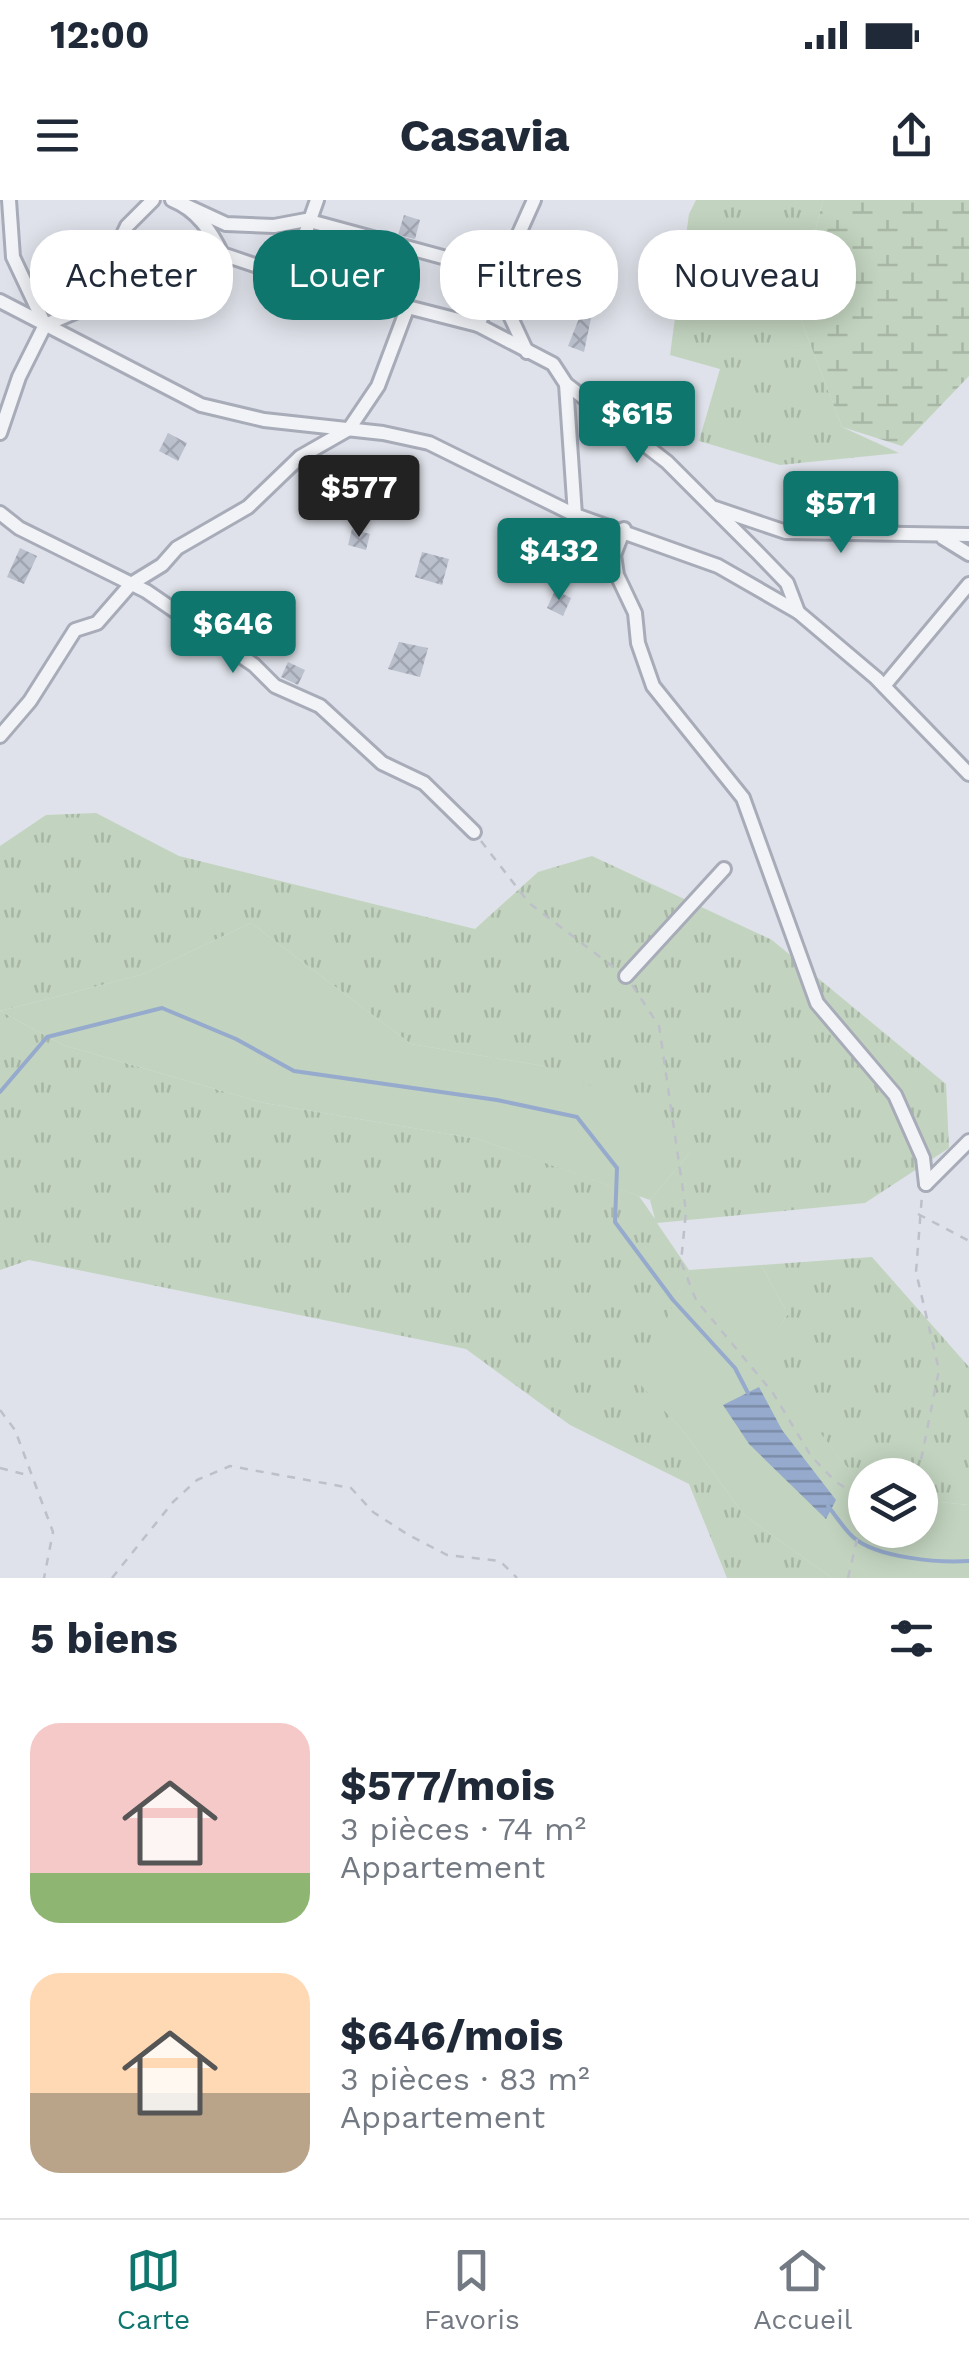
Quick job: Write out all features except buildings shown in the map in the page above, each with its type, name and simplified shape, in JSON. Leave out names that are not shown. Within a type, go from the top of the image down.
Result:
[{"type":"street","points":[[9,200],[13,256],[44,325]]},
{"type":"street","points":[[0,433],[19,377],[44,325],[80,310],[102,279],[127,226],[153,200]]},
{"type":"street","points":[[303,230],[317,200]]},
{"type":"street","points":[[178,202],[226,224],[274,226],[306,220],[440,256]]},
{"type":"street","points":[[178,202],[211,231],[222,254],[253,264]]},
{"type":"street","points":[[518,230],[530,204]]},
{"type":"street","points":[[0,302],[201,405],[342,432],[383,433],[429,444],[575,515],[624,529],[718,566],[798,612],[884,686],[969,774]]},
{"type":"street","points":[[420,312],[478,325],[553,364],[566,384],[667,462],[787,583],[798,612]]},
{"type":"street","points":[[0,736],[30,701],[75,630],[97,623],[131,584],[162,565],[177,548],[248,506],[300,458],[350,429],[378,386],[403,320]]},
{"type":"street","points":[[478,325],[480,320]]},
{"type":"street","points":[[512,320],[527,352]]},
{"type":"street","points":[[566,384],[575,515]]},
{"type":"street","points":[[712,508],[786,532],[969,536]]},
{"type":"street","points":[[0,513],[19,528],[131,584],[218,639],[275,686],[320,706],[382,763],[424,783],[474,832]]},
{"type":"street","points":[[624,529],[614,555],[617,575],[634,614],[653,686],[743,798],[816,1003],[895,1095],[923,1158],[926,1184]]},
{"type":"street","points":[[941,537],[969,554]]},
{"type":"street","points":[[884,686],[969,584]]},
{"type":"street","points":[[626,976],[724,869]]},
{"type":"street","points":[[926,1184],[969,1141]]},
{"type":"path","points":[[474,832],[529,903],[626,976],[659,1026],[686,1211],[681,1262],[696,1300],[773,1393],[812,1456],[848,1489]]},
{"type":"path","points":[[922,1458],[940,1370],[916,1272],[918,1214],[926,1184]]},
{"type":"path","points":[[918,1214],[969,1241]]},
{"type":"path","points":[[0,1410],[15,1430],[53,1532],[44,1578]]},
{"type":"path","points":[[112,1578],[173,1502],[197,1480],[230,1466],[352,1488],[373,1512],[447,1556],[500,1562],[517,1578]]},
{"type":"path","points":[[0,1468],[32,1476]]},
{"type":"path","points":[[848,1578],[855,1548]]},
{"type":"green space","points":[[696,200],[823,200],[815,230],[687,230]]},
{"type":"green space","points":[[823,200],[969,200],[969,376],[902,446],[842,427],[801,320],[856,320],[856,230],[815,230]]},
{"type":"green space","points":[[675,320],[801,320],[842,427],[899,453],[780,465],[699,441],[720,369],[670,355]]},
{"type":"green space","points":[[96,813],[179,856],[475,929],[538,872],[592,856],[772,940],[946,1084],[949,1148],[865,1203],[657,1223],[689,1270],[639,1382],[684,1432],[744,1515],[832,1578],[727,1578],[689,1484],[570,1425],[466,1349],[29,1260],[0,1270],[0,1011],[0,846],[46,815]],"holes":[[[251,923],[411,1044],[544,1066],[690,1153],[650,1200],[655,1219],[639,1196],[478,1139],[264,1103],[63,1045],[0,1011],[141,975]]]},
{"type":"green space","points":[[251,923],[411,1044],[544,1066],[635,1104],[690,1153],[650,1200],[478,1139],[264,1103],[63,1045],[0,1011],[141,975]]},
{"type":"green space","points":[[872,1257],[969,1367],[969,1505],[938,1502],[938,1458],[848,1458],[848,1469],[759,1356],[788,1314],[761,1265]]},
{"type":"green space","points":[[761,1265],[788,1314],[760,1356],[848,1468],[848,1548],[938,1548],[938,1502],[969,1505],[969,1578],[832,1578],[744,1515],[684,1432],[638,1382],[689,1270]]},
{"type":"water","points":[[759,1387],[782,1430],[836,1500],[826,1519],[749,1444],[723,1405]]},
{"type":"waterway","points":[[0,1092],[47,1037],[162,1008],[236,1039],[294,1071],[497,1100],[577,1117],[617,1168],[615,1222],[673,1300],[735,1368],[748,1393]]},
{"type":"waterway","points":[[828,1506],[853,1537],[877,1550],[926,1560],[969,1561]]}]
